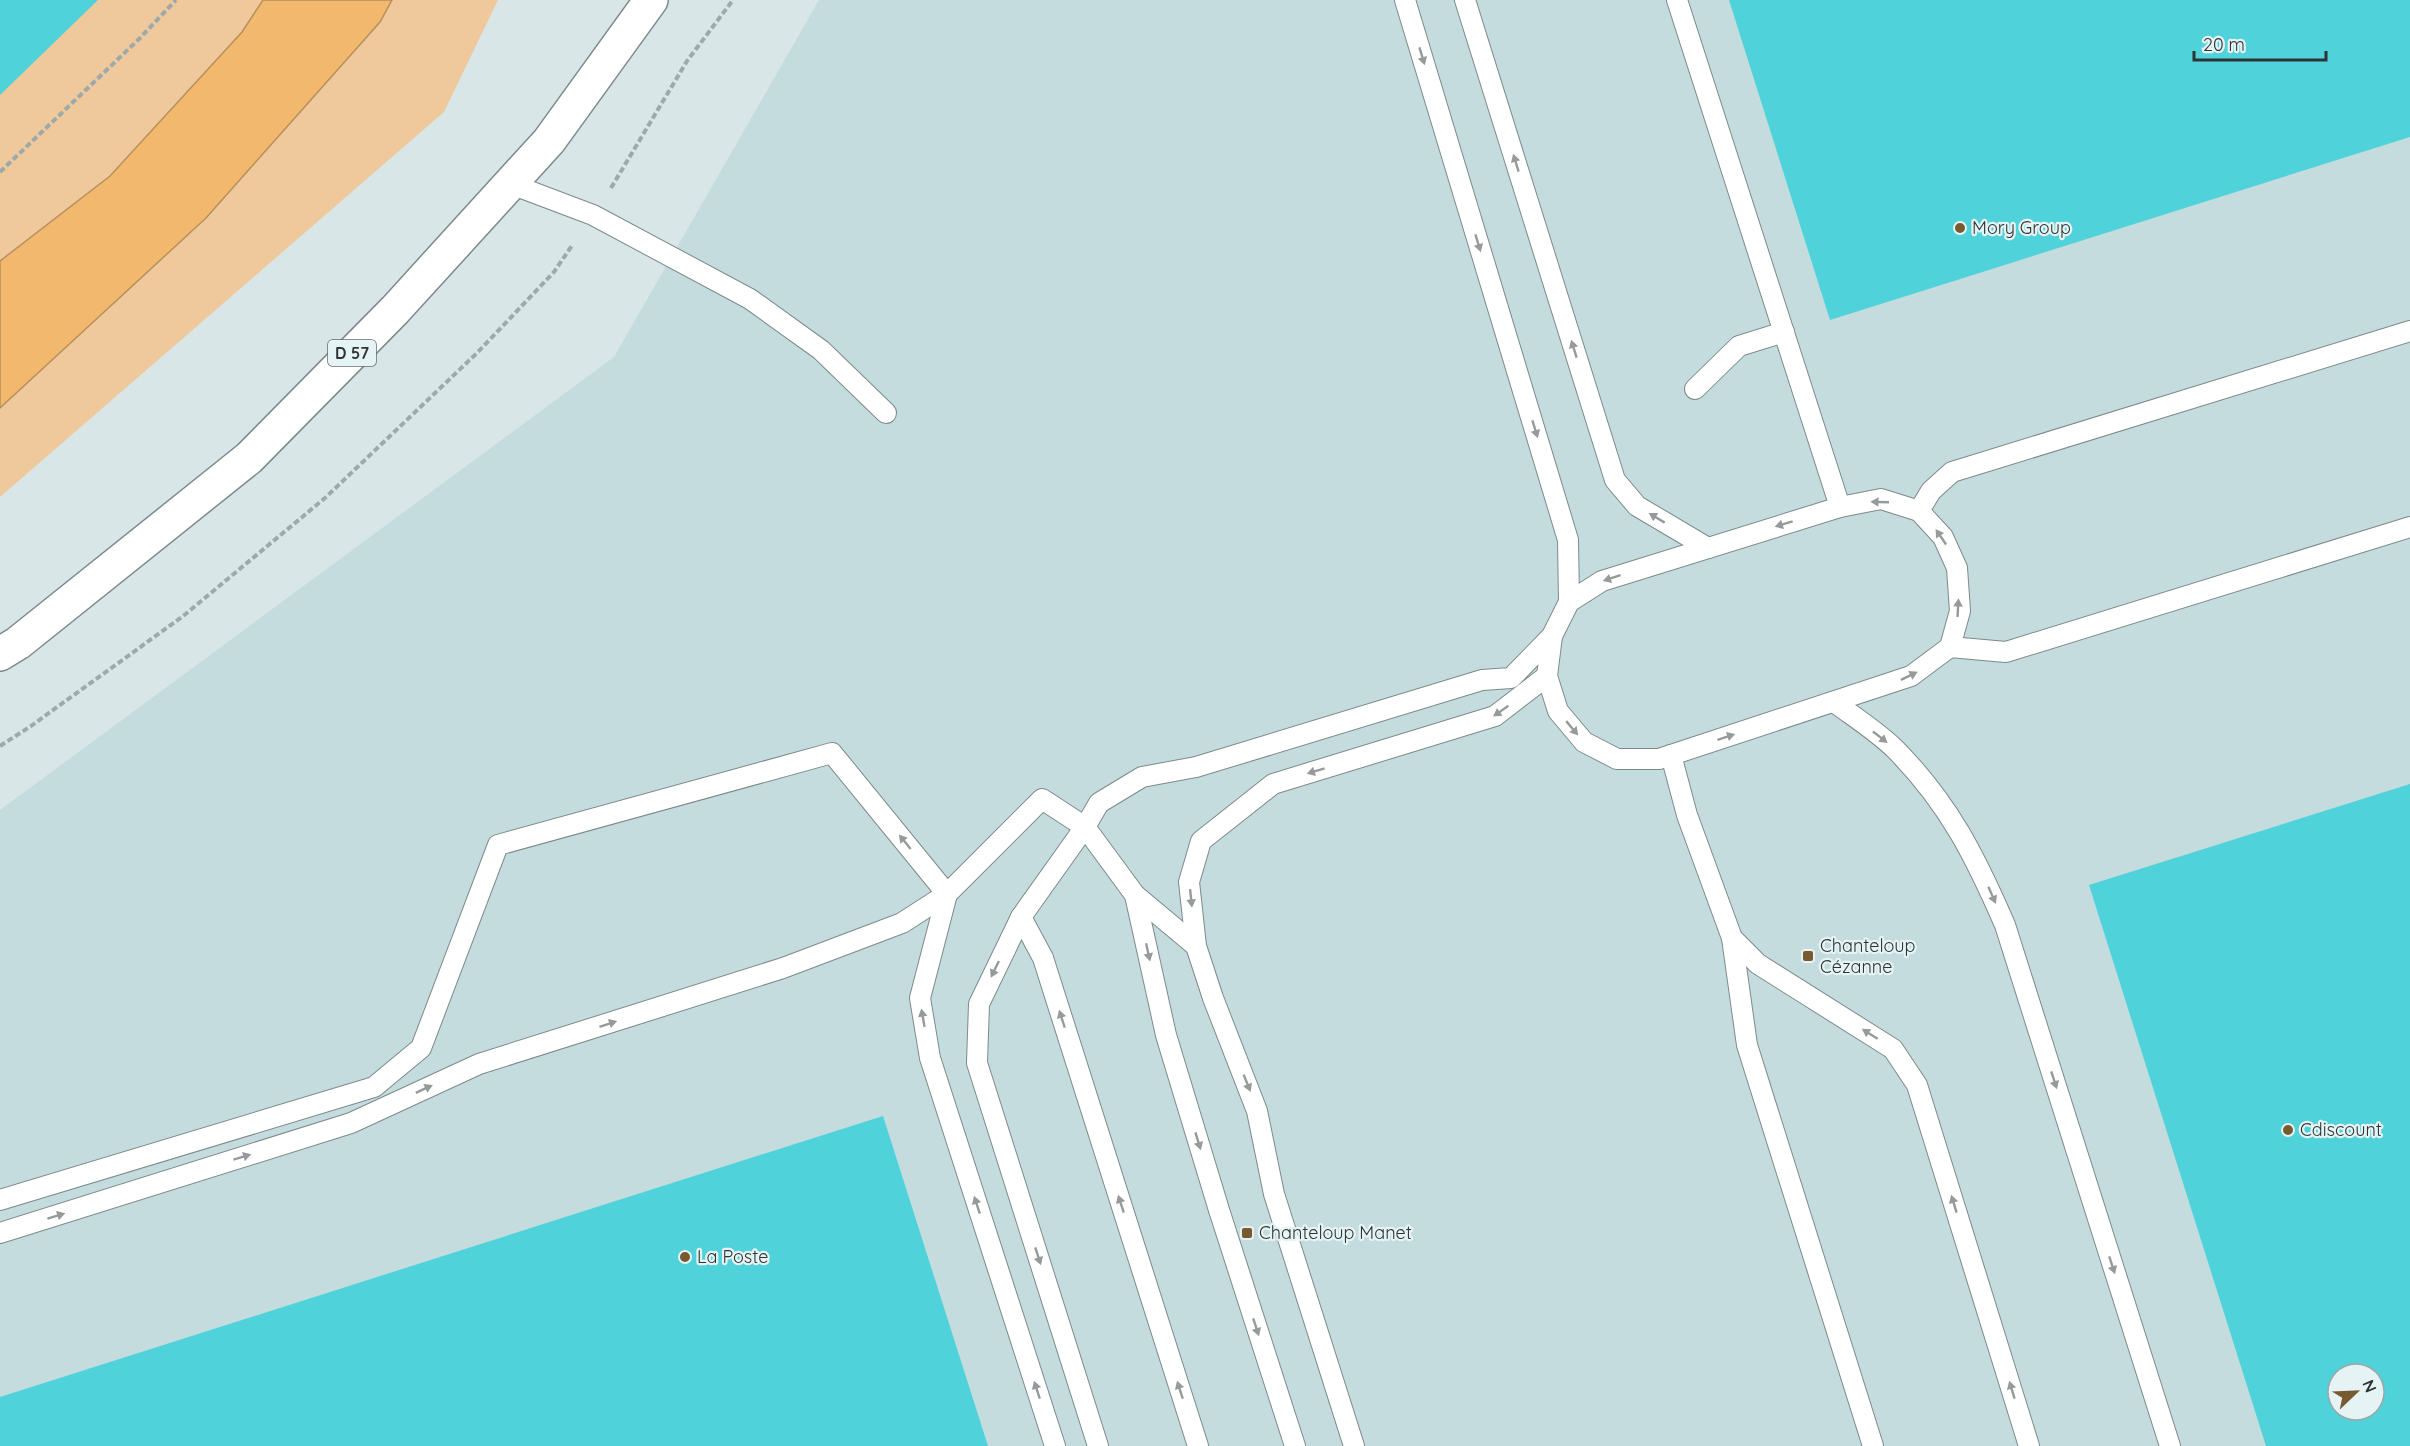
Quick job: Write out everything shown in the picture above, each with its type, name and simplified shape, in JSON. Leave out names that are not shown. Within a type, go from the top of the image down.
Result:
[{"type":"main road","name":"D 57","points":[[0,654],[18,643],[249,458],[395,310],[549,141],[651,0]]},
{"type":"lane","points":[[1098,1446],[977,1063],[979,1004],[1021,916],[1085,827],[1099,803],[1142,777],[1196,767],[1482,680],[1511,678],[1552,636],[1569,602],[1568,540],[1405,0]]},
{"type":"lane","points":[[1466,0],[1615,480],[1637,506],[1708,548]]},
{"type":"lane","points":[[1677,0],[1840,507]]},
{"type":"lane","points":[[511,184],[593,215],[750,299],[821,350],[886,413]]},
{"type":"lane","points":[[1919,511],[1932,491],[1952,472],[2410,331]]},
{"type":"lane","points":[[1695,389],[1739,346],[1784,332]]},
{"type":"lane","points":[[1552,636],[1547,676],[1558,711],[1584,742],[1617,759],[1659,759],[1911,676],[1950,647],[1960,612],[1957,568],[1943,537],[1919,511],[1881,499],[1840,507],[1602,581],[1569,602]]},
{"type":"lane","points":[[1950,647],[2006,652],[2410,527]]},
{"type":"lane","points":[[1354,1446],[1274,1194],[1257,1111],[1213,998],[1196,946],[1189,882],[1201,841],[1272,784],[1495,716],[1547,676]]},
{"type":"lane","points":[[1834,702],[1895,749],[1945,807],[1976,860],[2005,924],[2170,1446]]},
{"type":"lane","points":[[0,1200],[374,1087],[421,1048],[498,844],[832,753],[947,894]]},
{"type":"lane","points":[[1671,755],[1688,815],[1732,938],[1747,1045],[1873,1446]]},
{"type":"lane","points":[[0,1233],[351,1123],[479,1064],[783,968],[891,928],[947,894],[1042,799],[1085,827],[1135,895],[1196,946]]},
{"type":"lane","points":[[947,894],[920,998],[930,1058],[1055,1446]]},
{"type":"lane","points":[[1135,895],[1166,1035],[1219,1210],[1295,1446]]},
{"type":"lane","points":[[1021,916],[1043,958],[1198,1446]]},
{"type":"lane","points":[[1732,938],[1758,964],[1893,1049],[1917,1085],[2029,1446]]},
{"type":"path","points":[[0,172],[138,40],[176,0]]},
{"type":"path","points":[[0,746],[182,617],[325,498],[477,353],[554,272],[593,215],[687,61],[733,0]]},
{"type":"shaded area","points":[[0,0],[498,0],[444,112],[0,497]]},
{"type":"shaded area","points":[[263,0],[392,0],[380,22],[206,218],[0,408],[0,261],[110,176],[242,32]]},
{"type":"shaded area","points":[[819,0],[2410,0],[2410,1446],[0,1446],[0,810],[614,357]]},
{"type":"building","points":[[0,0],[98,0],[0,95]]},
{"type":"building","name":"Mory Group","points":[[1729,0],[2410,0],[2410,137],[1830,320]]},
{"type":"building","name":"Cdiscount","points":[[2410,784],[2410,1446],[2266,1446],[2089,885]]},
{"type":"building","name":"La Poste","points":[[883,1116],[988,1446],[0,1446],[0,1397]]},
{"type":"place","name":"Mory Group","points":[[1960,228]]},
{"type":"place","name":"Chanteloup Cézanne","points":[[1808,956]]},
{"type":"place","name":"Cdiscount","points":[[2288,1130]]},
{"type":"place","name":"Chanteloup Manet","points":[[1247,1233]]},
{"type":"place","name":"La Poste","points":[[685,1257]]}]
